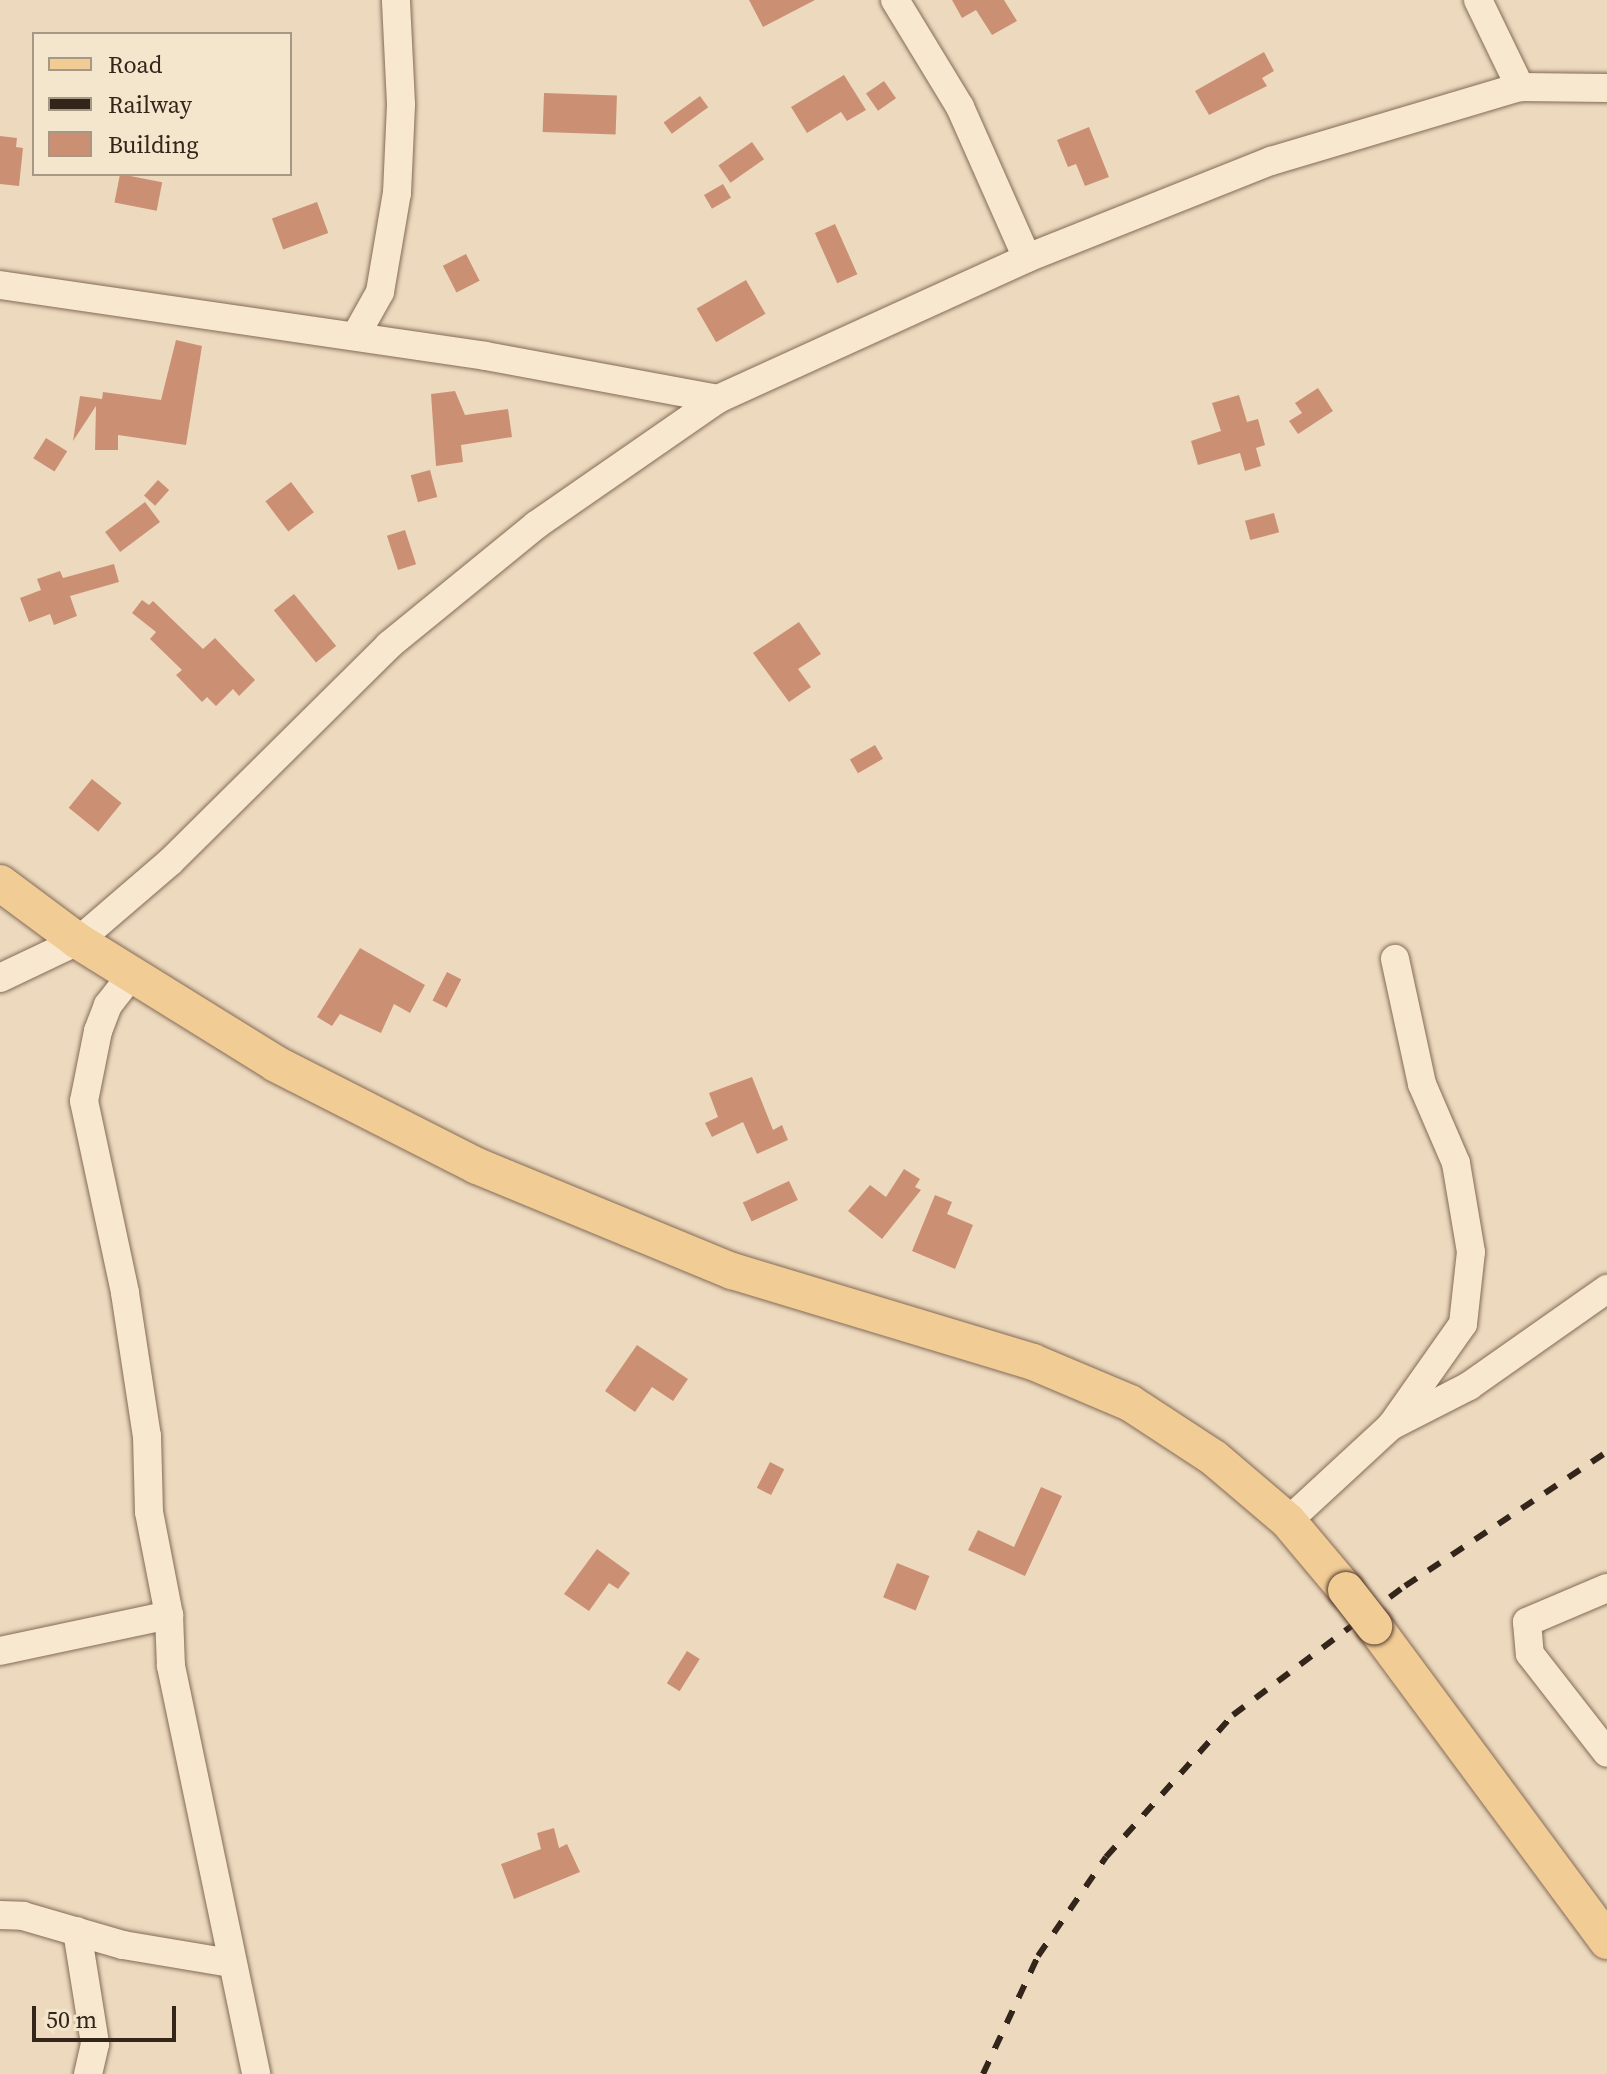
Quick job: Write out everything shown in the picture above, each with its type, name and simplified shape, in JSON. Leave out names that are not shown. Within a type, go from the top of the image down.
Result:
[{"type":"main road","points":[[0,883],[78,941],[276,1064],[477,1166],[732,1271],[1033,1362],[1130,1403],[1214,1458],[1288,1521],[1346,1590],[1607,1941]]},
{"type":"street","points":[[356,335],[380,292],[397,193],[401,104],[396,0]]},
{"type":"street","points":[[895,0],[960,107],[1027,258]]},
{"type":"street","points":[[1478,0],[1520,87]]},
{"type":"street","points":[[0,978],[78,941],[171,861],[389,645],[536,525],[718,399],[1027,258],[1271,161],[1520,87],[1607,88]]},
{"type":"street","points":[[0,285],[356,335],[718,399]]},
{"type":"street","points":[[1288,1521],[1391,1426],[1463,1324],[1471,1252],[1456,1163],[1422,1084],[1395,959]]},
{"type":"street","points":[[133,973],[108,1005],[88,1065],[84,1101],[125,1293],[147,1436],[149,1512],[169,1615],[171,1666],[256,2074]]},
{"type":"street","points":[[1391,1426],[1469,1386],[1607,1289]]},
{"type":"street","points":[[1607,1588],[1527,1622],[1530,1654],[1607,1753]]},
{"type":"street","points":[[0,1651],[169,1615]]},
{"type":"street","points":[[0,1915],[23,1916],[77,1931],[231,1963]]},
{"type":"street","points":[[77,1931],[95,2044],[88,2074]]},
{"type":"building","points":[[749,0],[815,0],[763,27]]},
{"type":"building","points":[[952,0],[1004,0],[1017,21],[992,35],[976,10],[962,18]]},
{"type":"building","points":[[1264,52],[1274,71],[1262,78],[1267,86],[1209,115],[1195,91]]},
{"type":"building","points":[[844,75],[866,110],[847,121],[841,112],[807,133],[791,107]]},
{"type":"building","points":[[884,81],[896,98],[878,111],[866,94]]},
{"type":"building","points":[[544,93],[617,96],[616,135],[543,132]]},
{"type":"building","points":[[700,96],[708,107],[672,134],[664,122]]},
{"type":"building","points":[[1089,127],[1109,177],[1085,186],[1076,164],[1068,167],[1057,140]]},
{"type":"building","points":[[0,136],[17,138],[16,147],[23,148],[19,186],[0,184]]},
{"type":"building","points":[[752,142],[764,159],[730,183],[718,166]]},
{"type":"building","points":[[120,176],[162,182],[157,211],[114,202]]},
{"type":"building","points":[[723,184],[731,198],[712,209],[704,195]]},
{"type":"building","points":[[317,202],[328,233],[283,249],[272,218]]},
{"type":"building","points":[[835,224],[857,274],[837,283],[815,233]]},
{"type":"building","points":[[466,254],[480,281],[456,293],[443,266]]},
{"type":"building","points":[[746,280],[766,314],[716,342],[697,308]]},
{"type":"building","points":[[176,340],[202,346],[186,445],[118,435],[118,450],[95,450],[96,406],[73,441],[80,396],[102,399],[103,392],[161,400]]},
{"type":"building","points":[[1318,388],[1333,411],[1298,434],[1289,421],[1302,413],[1295,403]]},
{"type":"building","points":[[455,391],[465,415],[508,409],[512,437],[461,445],[463,462],[436,466],[431,394]]},
{"type":"building","points":[[1239,395],[1247,422],[1258,419],[1265,445],[1256,448],[1261,466],[1245,471],[1240,453],[1198,465],[1191,441],[1221,431],[1212,403]]},
{"type":"building","points":[[46,438],[67,451],[54,472],[33,458]]},
{"type":"building","points":[[430,470],[437,497],[418,502],[411,475]]},
{"type":"building","points":[[158,480],[169,490],[155,506],[144,496]]},
{"type":"building","points":[[291,482],[314,512],[288,532],[265,501]]},
{"type":"building","points":[[145,502],[160,522],[120,552],[105,532]]},
{"type":"building","points":[[1274,513],[1279,532],[1250,540],[1245,521]]},
{"type":"building","points":[[405,530],[416,564],[398,570],[387,536]]},
{"type":"building","points":[[114,564],[119,582],[70,596],[77,616],[54,625],[50,614],[29,622],[20,598],[41,590],[37,579],[60,571],[63,578]]},
{"type":"building","points":[[294,594],[336,646],[316,662],[274,610]]},
{"type":"building","points":[[142,600],[149,605],[153,601],[203,649],[215,638],[255,680],[239,696],[233,689],[216,706],[207,697],[202,702],[176,675],[182,670],[150,639],[156,632],[132,613]]},
{"type":"building","points":[[799,622],[821,654],[798,669],[811,687],[789,702],[753,653]]},
{"type":"building","points":[[875,745],[883,759],[858,773],[850,760]]},
{"type":"building","points":[[92,779],[122,803],[98,832],[69,808]]},
{"type":"building","points":[[360,948],[425,985],[410,1013],[394,1004],[381,1033],[340,1014],[332,1026],[317,1017]]},
{"type":"building","points":[[447,972],[461,979],[447,1008],[432,1001]]},
{"type":"building","points":[[752,1077],[773,1130],[782,1125],[788,1140],[757,1154],[743,1122],[712,1137],[705,1123],[718,1117],[709,1093]]},
{"type":"building","points":[[904,1169],[920,1179],[915,1187],[921,1190],[882,1239],[848,1211],[870,1185],[886,1197]]},
{"type":"building","points":[[789,1181],[798,1200],[752,1222],[743,1203]]},
{"type":"building","points":[[935,1195],[952,1202],[947,1214],[973,1225],[955,1269],[912,1251]]},
{"type":"building","points":[[637,1345],[688,1379],[673,1401],[652,1387],[635,1412],[605,1391]]},
{"type":"building","points":[[770,1462],[784,1469],[771,1495],[757,1488]]},
{"type":"building","points":[[1041,1487],[1062,1496],[1025,1576],[968,1550],[978,1530],[1014,1547]]},
{"type":"building","points":[[597,1549],[630,1573],[618,1589],[609,1583],[589,1611],[564,1594]]},
{"type":"building","points":[[897,1563],[929,1576],[916,1610],[883,1597]]},
{"type":"building","points":[[687,1651],[700,1659],[680,1691],[667,1683]]},
{"type":"building","points":[[554,1828],[559,1848],[567,1844],[580,1872],[514,1899],[501,1864],[541,1849],[537,1833]]},
{"type":"railway","points":[[983,2074],[1038,1956],[1106,1857],[1233,1715],[1405,1586],[1607,1452]]}]
